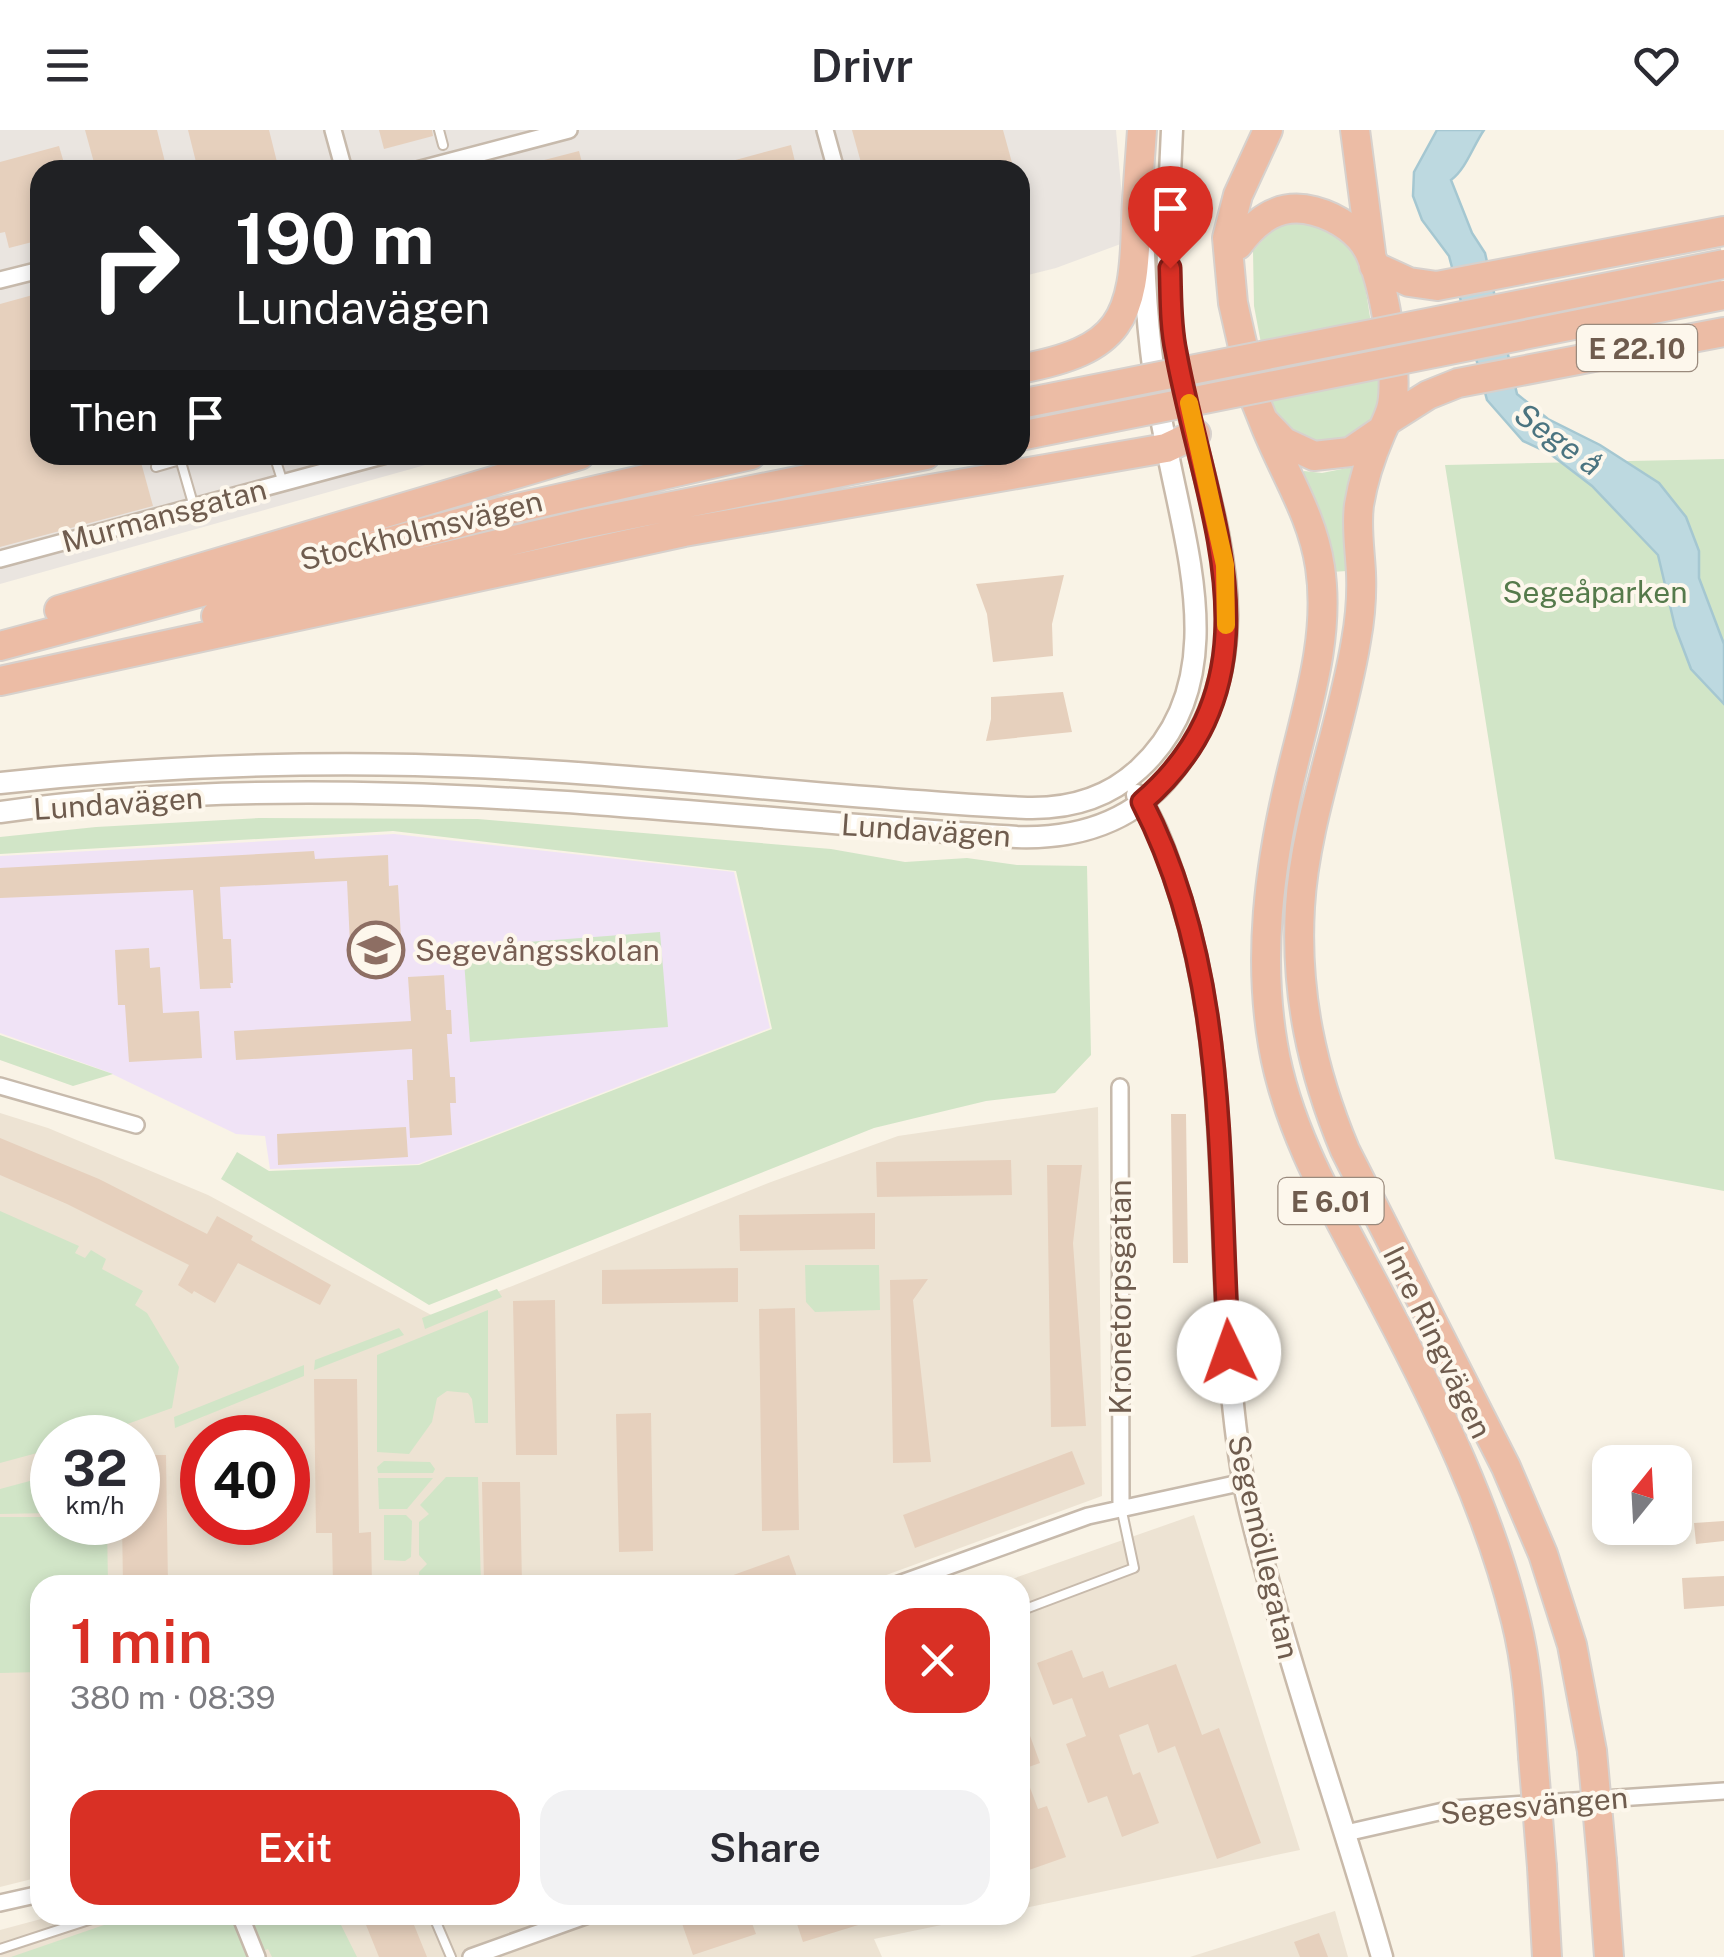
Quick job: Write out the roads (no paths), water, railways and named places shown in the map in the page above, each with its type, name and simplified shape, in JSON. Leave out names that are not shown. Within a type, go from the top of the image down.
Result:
[{"type":"highway","points":[[1030,366],[1082,353],[1101,340],[1126,312],[1134,274],[1146,130]]},
{"type":"highway","points":[[1268,130],[1231,214],[1227,238],[1230,280],[1246,369],[1263,420],[1284,442],[1314,456],[1350,452],[1384,426],[1392,406],[1394,370],[1372,260],[1355,130]]},
{"type":"highway","points":[[1230,280],[1238,245],[1279,130]]},
{"type":"highway","points":[[1238,245],[1256,222],[1269,213],[1304,208],[1344,224],[1372,260],[1409,282],[1437,286],[1724,231]]},
{"type":"highway","points":[[1030,402],[1724,264]]},
{"type":"highway","points":[[1030,434],[1724,295]]},
{"type":"highway","name":"E 22.10","points":[[1384,426],[1428,395],[1458,382],[1724,332]]},
{"type":"highway","name":"Inre Ringvägen","points":[[1263,420],[1311,528],[1323,600],[1319,648],[1271,876],[1266,960],[1274,1046],[1294,1124],[1442,1417],[1482,1512],[1517,1624],[1526,1676],[1547,1957]]},
{"type":"highway","name":"Inre Ringvägen","points":[[1384,426],[1358,510],[1362,577],[1356,641],[1300,902],[1300,986],[1306,1029],[1328,1108],[1345,1150],[1506,1467],[1543,1554],[1572,1645],[1592,1751],[1609,1957]]},
{"type":"highway","points":[[0,679],[684,532],[1166,448],[1196,434]]},
{"type":"highway","points":[[0,628],[546,465]]},
{"type":"highway","name":"Stockholmsvägen","points":[[0,646],[500,512],[707,465]]},
{"type":"highway","name":"Stockholmsvägen","points":[[0,679],[401,567],[717,495],[878,465]]},
{"type":"main road","name":"Lundavägen","points":[[0,783],[118,770],[267,764],[417,765],[1062,809],[1127,780],[1162,748],[1174,730],[1184,707],[1194,659],[1190,552],[1150,354],[1146,305],[1146,130]]},
{"type":"main road","name":"Lundavägen","points":[[0,812],[144,798],[380,793],[538,800],[1054,838],[1094,830],[1142,802],[1162,784],[1202,731],[1224,660],[1225,565],[1176,352],[1171,306],[1172,130]]},
{"type":"main road","name":"Segemöllegatan","points":[[1127,780],[1142,802],[1176,883],[1204,981],[1218,1114],[1232,1407],[1244,1482],[1282,1636],[1382,1957]]},
{"type":"street","points":[[333,130],[341,160]]},
{"type":"street","points":[[455,160],[569,130]]},
{"type":"street","points":[[825,130],[833,160]]},
{"type":"street","points":[[0,280],[30,272]]},
{"type":"street","name":"Murmansgatan","points":[[0,559],[349,465]]},
{"type":"street","points":[[0,1086],[136,1125]]},
{"type":"street","name":"Kronetorpsgatan","points":[[1120,1087],[1120,1507]]},
{"type":"street","points":[[925,1575],[1120,1507],[1244,1482]]},
{"type":"street","name":"Segesvängen","points":[[1346,1833],[1452,1808],[1724,1791]]},
{"type":"street","points":[[0,1903],[30,1896]]},
{"type":"street","points":[[244,1925],[257,1957]]},
{"type":"street","points":[[471,1957],[560,1925]]},
{"type":"lane","points":[[439,130],[443,144]]},
{"type":"lane","points":[[156,467],[161,465]]},
{"type":"lane","points":[[182,465],[194,506]]},
{"type":"lane","points":[[277,465],[283,483]]},
{"type":"lane","points":[[1030,1608],[1134,1568],[1120,1507]]},
{"type":"lane","points":[[0,1948],[72,1925]]},
{"type":"lane","points":[[437,1925],[450,1957]]},
{"type":"water","name":"Sege å","points":[[1437,130],[1484,130],[1451,180],[1472,233],[1485,253],[1517,394],[1548,419],[1600,445],[1659,483],[1686,517],[1699,551],[1699,578],[1724,644],[1724,704],[1691,669],[1675,627],[1658,555],[1592,486],[1549,453],[1523,441],[1487,400],[1449,256],[1422,220],[1413,196],[1414,172]]},
{"type":"place","name":"Segevångsskolan","points":[[376,950]]},
{"type":"park label","name":"Segeåparken","points":[[1595,592]]}]
